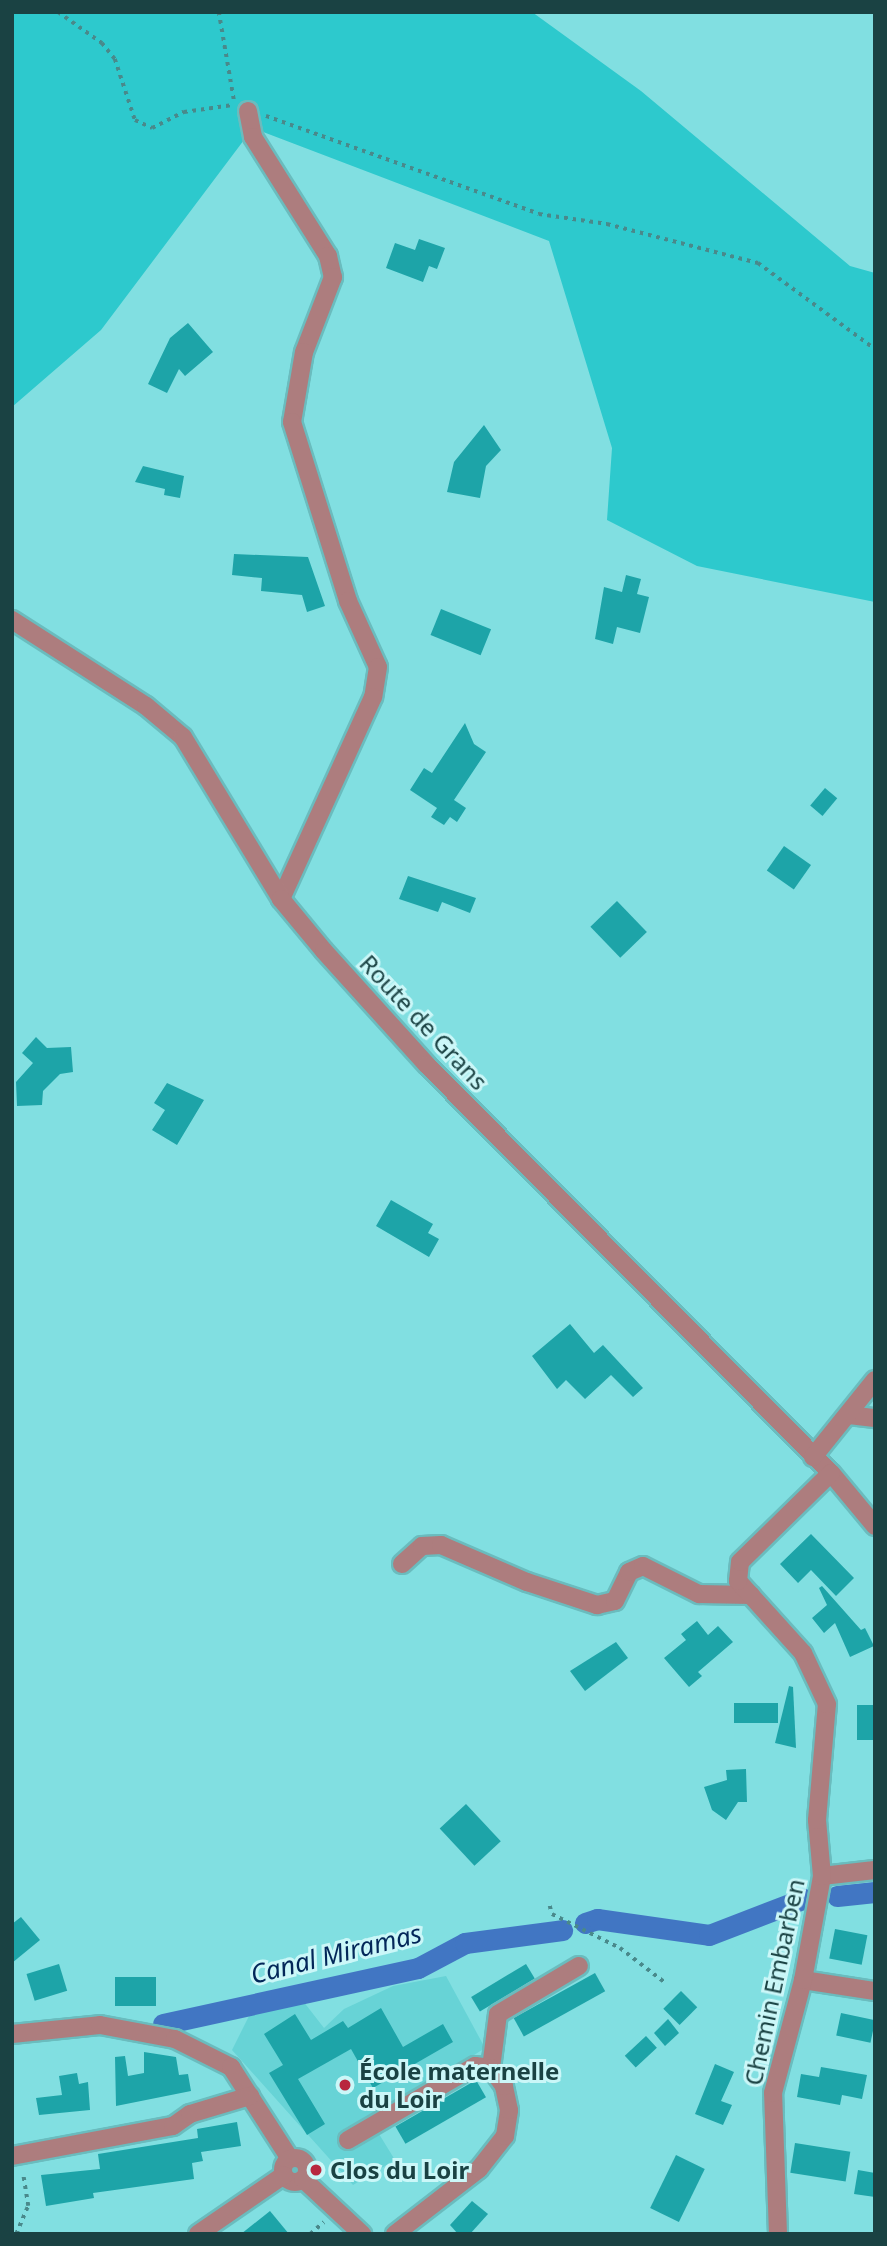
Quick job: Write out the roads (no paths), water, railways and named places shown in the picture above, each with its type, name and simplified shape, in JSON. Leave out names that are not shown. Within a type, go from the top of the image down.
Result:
[{"type":"street","points":[[248,111],[253,137],[328,256],[333,277],[304,352],[292,422],[348,601],[378,667],[373,697],[281,899]]},
{"type":"street","name":"Route de Grans","points":[[12,620],[146,706],[183,737],[281,899],[427,1065],[831,1473]]},
{"type":"street","points":[[813,1457],[875,1380]]},
{"type":"street","points":[[849,1415],[875,1418]]},
{"type":"street","points":[[831,1473],[875,1526]]},
{"type":"street","name":"Chemin Embarben","points":[[778,2234],[773,2093],[803,1980],[822,1876],[817,1820],[827,1704],[803,1653],[738,1581],[740,1562],[831,1473]]},
{"type":"street","points":[[402,1564],[422,1546],[441,1545],[527,1583],[597,1605],[615,1601],[629,1572],[643,1566],[699,1594],[751,1595]]},
{"type":"street","points":[[822,1876],[875,1870]]},
{"type":"street","points":[[395,2234],[480,2169],[505,2136],[507,2098],[491,2068],[498,2014],[579,1966]]},
{"type":"street","points":[[803,1980],[875,1991]]},
{"type":"street","points":[[12,2034],[100,2025],[175,2039],[231,2067],[250,2096],[292,2182],[303,2179],[362,2234]]},
{"type":"street","points":[[348,2140],[474,2066],[491,2068]]},
{"type":"street","points":[[15,2161],[89,2141],[173,2126],[190,2114],[250,2096]]},
{"type":"street","points":[[198,2234],[287,2167]]},
{"type":"waterway","name":"Canal Miramas","points":[[837,1896],[875,1892]]},
{"type":"waterway","name":"Canal Miramas","points":[[585,1923],[597,1919],[709,1935],[803,1899]]},
{"type":"waterway","name":"Canal Miramas","points":[[163,2024],[418,1968],[465,1943],[562,1930]]},
{"type":"place","name":"École maternelle du Loir","points":[[345,2085]]},
{"type":"place","name":"Clos du Loir","points":[[316,2170]]}]
